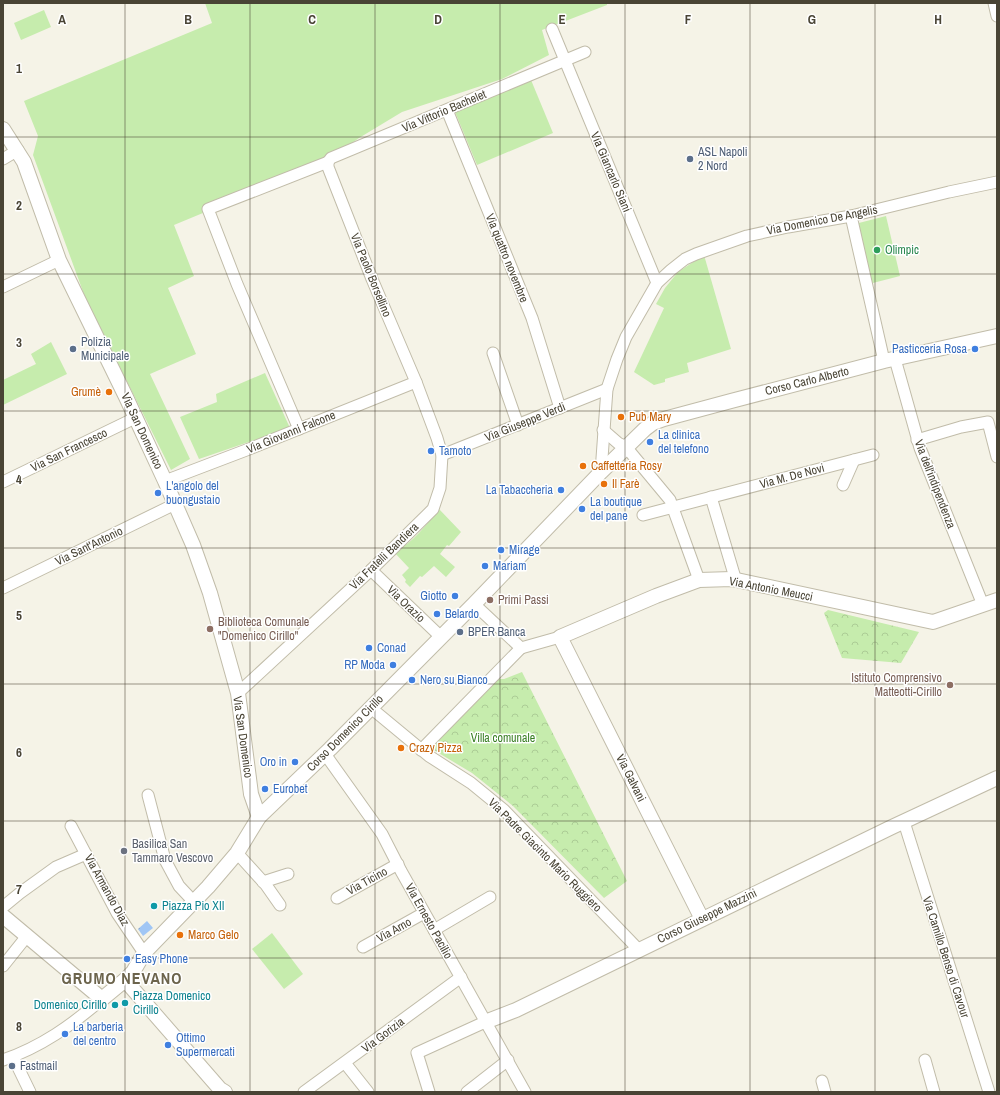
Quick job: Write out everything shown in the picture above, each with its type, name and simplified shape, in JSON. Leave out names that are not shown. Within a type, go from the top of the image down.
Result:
[{"type":"street","points":[[994,3],[997,16]]},
{"type":"street","name":"Via Giancarlo Siani","points":[[552,30],[657,283]]},
{"type":"street","name":"Via Vittorio Bachelet","points":[[299,429],[208,209],[328,165],[331,158],[585,52]]},
{"type":"street","name":"Via quattro novembre","points":[[447,110],[532,318],[560,408]]},
{"type":"street","name":"Via San Domenico","points":[[3,129],[18,150],[32,179],[56,262],[135,418],[193,545],[210,594],[238,693],[251,794],[259,817]]},
{"type":"street","points":[[3,159],[18,150]]},
{"type":"street","name":"Via Paolo Borsellino","points":[[328,165],[372,280],[416,382]]},
{"type":"street","name":"Via Domenico De Angelis","points":[[607,389],[626,337],[657,283],[670,270],[685,259],[746,236],[851,216],[997,182]]},
{"type":"street","name":"Via dell'indipendenza","points":[[851,216],[890,360],[918,440],[983,605]]},
{"type":"street","points":[[3,287],[56,262]]},
{"type":"street","name":"Corso Carlo Alberto","points":[[600,473],[645,429],[653,423],[664,419],[890,360],[997,336]]},
{"type":"street","points":[[493,353],[518,425]]},
{"type":"street","name":"Via Giovanni Falcone","points":[[165,481],[416,382]]},
{"type":"street","name":"Via Fratelli Bandiera","points":[[238,693],[371,570],[433,509],[440,488],[442,455],[416,382]]},
{"type":"street","points":[[600,473],[607,389]]},
{"type":"street","name":"Via Giuseppe Verdi","points":[[442,455],[607,389]]},
{"type":"street","name":"Via San Francesco","points":[[3,482],[135,418]]},
{"type":"street","points":[[918,440],[961,427],[988,422],[996,454]]},
{"type":"street","points":[[603,430],[618,443],[626,447],[670,500],[699,580]]},
{"type":"street","name":"Via M. De Novi","points":[[672,507],[873,455]]},
{"type":"street","points":[[843,485],[854,460]]},
{"type":"street","name":"Corso Domenico Cirillo","points":[[106,995],[129,976],[144,953],[194,902],[237,853],[259,817],[371,708],[600,473]]},
{"type":"street","points":[[711,497],[736,581]]},
{"type":"street","name":"Via Sant'Antonio","points":[[3,588],[175,504]]},
{"type":"street","points":[[642,515],[672,507]]},
{"type":"street","name":"Via Orazio","points":[[371,570],[440,637]]},
{"type":"street","name":"Via Antonio Meucci","points":[[521,648],[560,637],[656,596],[699,580],[736,581],[933,622],[997,600]]},
{"type":"street","points":[[421,750],[521,648],[474,604]]},
{"type":"street","name":"Via Galvani","points":[[560,637],[702,919]]},
{"type":"street","name":"Via Padre Giacinto Mario Ruggiero","points":[[371,708],[421,750],[471,783],[504,810],[639,950]]},
{"type":"street","name":"Via Ernesto Pacilio","points":[[325,754],[382,834],[424,913],[525,1092]]},
{"type":"street","name":"Corso Giuseppe Mazzini","points":[[429,1092],[417,1053],[485,1022],[516,1010],[997,778]]},
{"type":"street","points":[[148,795],[165,860],[179,886],[194,902]]},
{"type":"street","name":"Via Camillo Benso di Cavour","points":[[904,822],[989,1092]]},
{"type":"street","name":"Via Armando Diaz","points":[[71,826],[117,913],[144,953]]},
{"type":"street","points":[[237,853],[263,882],[280,905]]},
{"type":"street","points":[[3,907],[56,867],[86,854]]},
{"type":"street","name":"Via Ticino","points":[[337,898],[398,864]]},
{"type":"street","points":[[263,882],[288,874]]},
{"type":"street","points":[[434,930],[490,897]]},
{"type":"street","name":"Via Arno","points":[[363,947],[424,913]]},
{"type":"street","points":[[3,916],[27,936],[106,995],[78,1020],[45,1041],[8,1059],[30,1092]]},
{"type":"street","points":[[3,966],[27,936]]},
{"type":"street","points":[[129,976],[220,1089],[225,1092]]},
{"type":"street","name":"Via Gorizia","points":[[304,1092],[461,977]]},
{"type":"street","points":[[467,1092],[508,1060]]},
{"type":"street","points":[[925,1060],[934,1092]]},
{"type":"street","points":[[345,1063],[368,1092]]},
{"type":"street","points":[[822,1081],[825,1092]]},
{"type":"green space","points":[[205,3],[607,3],[607,5],[542,30],[549,55],[502,79],[402,112],[359,138],[324,163],[174,225],[194,276],[168,288],[196,354],[150,374],[190,459],[171,470],[85,297],[33,155],[38,136],[24,101],[212,23]]},
{"type":"green space","points":[[44,10],[51,27],[21,40],[14,23]]},
{"type":"green space","points":[[531,80],[553,133],[477,165],[455,112]]},
{"type":"green space","name":"Olimpic","points":[[886,216],[900,276],[869,284],[855,224]]},
{"type":"green space","points":[[704,255],[731,349],[687,363],[689,372],[665,379],[665,382],[654,385],[634,372],[664,308],[656,304],[665,288],[678,272]]},
{"type":"green space","points":[[51,342],[67,374],[3,405],[3,380],[36,364],[31,354]]},
{"type":"green space","points":[[265,373],[290,428],[199,459],[180,417],[217,402],[216,394]]},
{"type":"green space","points":[[439,509],[461,532],[440,554],[455,567],[446,577],[434,566],[422,577],[420,576],[410,587],[405,582],[406,580],[402,575],[409,568],[394,552],[413,539]]},
{"type":"green space","points":[[828,610],[919,632],[901,663],[842,658],[824,613]]},
{"type":"green space","name":"Villa comunale","points":[[522,672],[627,881],[604,898],[513,806],[472,773],[427,746],[498,679],[504,679]]},
{"type":"green space","points":[[272,933],[303,974],[284,989],[252,949]]},
{"type":"water","points":[[147,921],[153,928],[143,936],[138,929]]},
{"type":"place","name":"ASL Napoli 2 Nord","points":[[690,159]]},
{"type":"place","name":"Olimpic","points":[[877,250]]},
{"type":"place","name":"Polizia Municipale","points":[[73,349]]},
{"type":"place","name":"Pasticceria Rosa","points":[[975,349]]},
{"type":"place","name":"Grumè","points":[[109,392]]},
{"type":"place","name":"Pub Mary","points":[[621,417]]},
{"type":"place","name":"La clinica del telefono","points":[[650,442]]},
{"type":"place","name":"Tamoto","points":[[431,451]]},
{"type":"place","name":"Caffetteria Rosy","points":[[583,466]]},
{"type":"place","name":"Il Farè","points":[[604,484]]},
{"type":"place","name":"La Tabaccheria","points":[[561,490]]},
{"type":"place","name":"L'angolo del buongustaio","points":[[158,493]]},
{"type":"place","name":"La boutique del pane","points":[[582,509]]},
{"type":"place","name":"Mirage","points":[[501,550]]},
{"type":"place","name":"Mariam","points":[[485,566]]},
{"type":"place","name":"Giotto","points":[[455,596]]},
{"type":"place","name":"Primi Passi","points":[[490,600]]},
{"type":"place","name":"Belardo","points":[[437,614]]},
{"type":"place","name":"Biblioteca Comunale \"Domenico Cirillo\"","points":[[210,629]]},
{"type":"place","name":"BPER Banca","points":[[460,632]]},
{"type":"place","name":"Conad","points":[[369,648]]},
{"type":"place","name":"RP Moda","points":[[393,665]]},
{"type":"place","name":"Nero su Bianco","points":[[412,680]]},
{"type":"place","name":"Istituto Comprensivo Matteotti-Cirillo","points":[[950,685]]},
{"type":"place","name":"Crazy Pizza","points":[[401,748]]},
{"type":"place","name":"Oro in","points":[[295,762]]},
{"type":"place","name":"Eurobet","points":[[265,789]]},
{"type":"place","name":"Basilica San Tammaro Vescovo","points":[[124,851]]},
{"type":"place","name":"Piazza Pio XII","points":[[154,906]]},
{"type":"place","name":"Marco Gelo","points":[[180,935]]},
{"type":"place","name":"Easy Phone","points":[[127,959]]},
{"type":"place","name":"Piazza Domenico Cirillo","points":[[125,1003]]},
{"type":"place","name":"Domenico Cirillo","points":[[115,1005]]},
{"type":"place","name":"La barberia del centro","points":[[65,1034]]},
{"type":"place","name":"Ottimo Supermercati","points":[[168,1045]]},
{"type":"place","name":"Fastmail","points":[[12,1066]]},
{"type":"district","name":"GRUMO NEVANO","points":[[122,978]]}]
